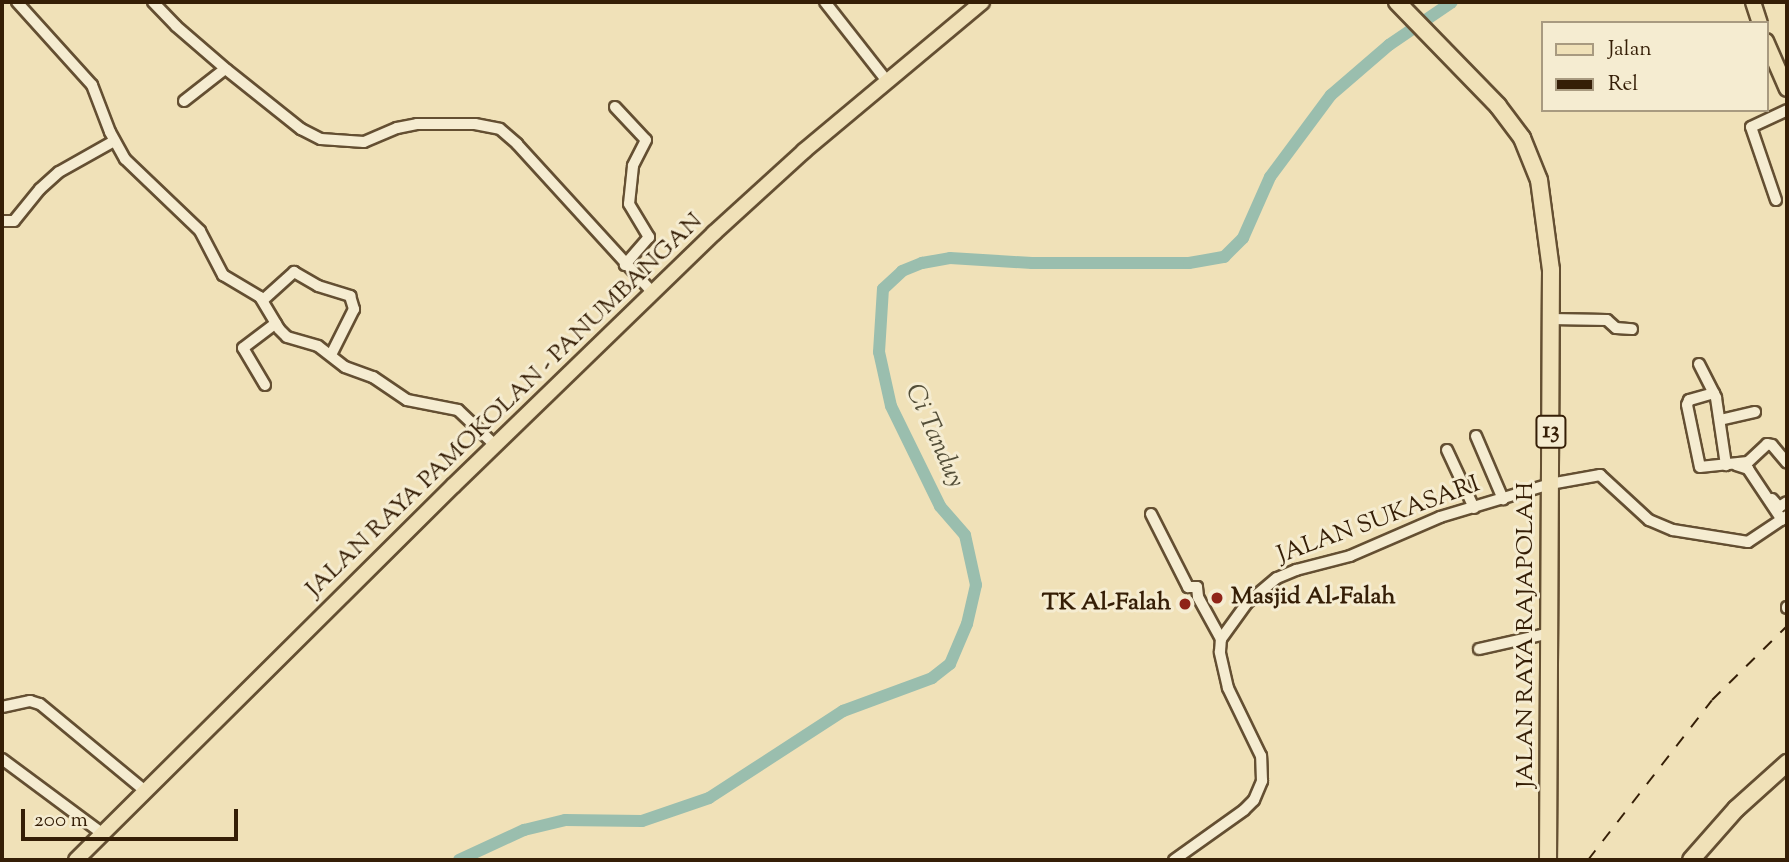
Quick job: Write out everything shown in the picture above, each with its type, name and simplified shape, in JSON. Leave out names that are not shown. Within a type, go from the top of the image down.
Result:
[{"type":"highway","name":"JALAN RAYA RAJAPOLAH","points":[[1397,2],[1437,40],[1498,106],[1522,138],[1532,161],[1550,248],[1548,860]]},
{"type":"highway","points":[[1690,860],[1736,809],[1787,763]]},
{"type":"main road","name":"JALAN RAYA PAMOKOLAN - PANUMBANGAN","points":[[76,860],[495,445],[653,293],[804,151],[982,2]]},
{"type":"main road","points":[[1753,2],[1759,21]]},
{"type":"main road","points":[[1768,46],[1787,89]]},
{"type":"street","points":[[17,2],[92,85],[114,141],[125,159],[200,231],[223,275],[263,300],[287,337],[318,346],[345,367],[373,377],[407,400],[458,410],[495,445]]},
{"type":"street","points":[[153,2],[176,26],[301,129],[335,142],[364,142],[397,128],[417,124],[475,124],[500,129],[517,144],[653,293]]},
{"type":"street","points":[[825,2],[887,81]]},
{"type":"street","points":[[184,100],[225,68]]},
{"type":"street","points":[[615,107],[646,140],[633,166],[629,205],[649,237],[625,265]]},
{"type":"street","points":[[1776,200],[1751,126],[1787,110]]},
{"type":"street","points":[[2,221],[14,220],[40,188],[59,172],[114,141]]},
{"type":"street","points":[[263,300],[294,272],[318,286],[350,296],[354,309],[331,355]]},
{"type":"street","points":[[1551,319],[1606,320],[1616,328],[1632,329]]},
{"type":"street","points":[[265,385],[243,348],[276,323]]},
{"type":"street","points":[[1699,364],[1714,393],[1726,465]]},
{"type":"street","points":[[1714,393],[1689,400],[1687,405],[1699,466],[1703,469],[1748,462],[1766,444],[1772,446],[1787,463]]},
{"type":"street","points":[[1720,420],[1755,412]]},
{"type":"street","points":[[1476,436],[1503,499]]},
{"type":"street","points":[[1447,450],[1475,508]]},
{"type":"street","points":[[1748,462],[1783,505],[1785,518]]},
{"type":"street","points":[[1696,471],[1726,465],[1748,469],[1785,518]]},
{"type":"street","name":"JALAN SUKASARI","points":[[1221,639],[1247,604],[1278,578],[1296,570],[1350,556],[1440,517],[1550,484],[1600,475],[1655,524],[1748,542],[1785,518]]},
{"type":"street","points":[[1151,514],[1188,587],[1197,587],[1198,597],[1221,639],[1220,652],[1228,688],[1261,756],[1262,781],[1254,800],[1174,860]]},
{"type":"street","points":[[1479,649],[1550,633]]},
{"type":"street","points":[[2,707],[30,701],[40,704],[145,792]]},
{"type":"street","points":[[2,759],[103,834]]},
{"type":"waterway","name":"Ci Tanduy","points":[[459,860],[524,830],[565,820],[642,821],[709,798],[843,711],[932,678],[950,664],[967,624],[976,585],[965,535],[940,506],[891,406],[879,352],[883,289],[902,271],[922,263],[950,258],[1032,263],[1189,263],[1224,257],[1243,238],[1270,177],[1331,95],[1389,45],[1452,2]]},
{"type":"railway","points":[[1588,860],[1712,700],[1787,626]]},
{"type":"place","name":"Masjid Al-Falah","points":[[1217,598]]},
{"type":"place","name":"TK Al-Falah","points":[[1185,604]]}]
